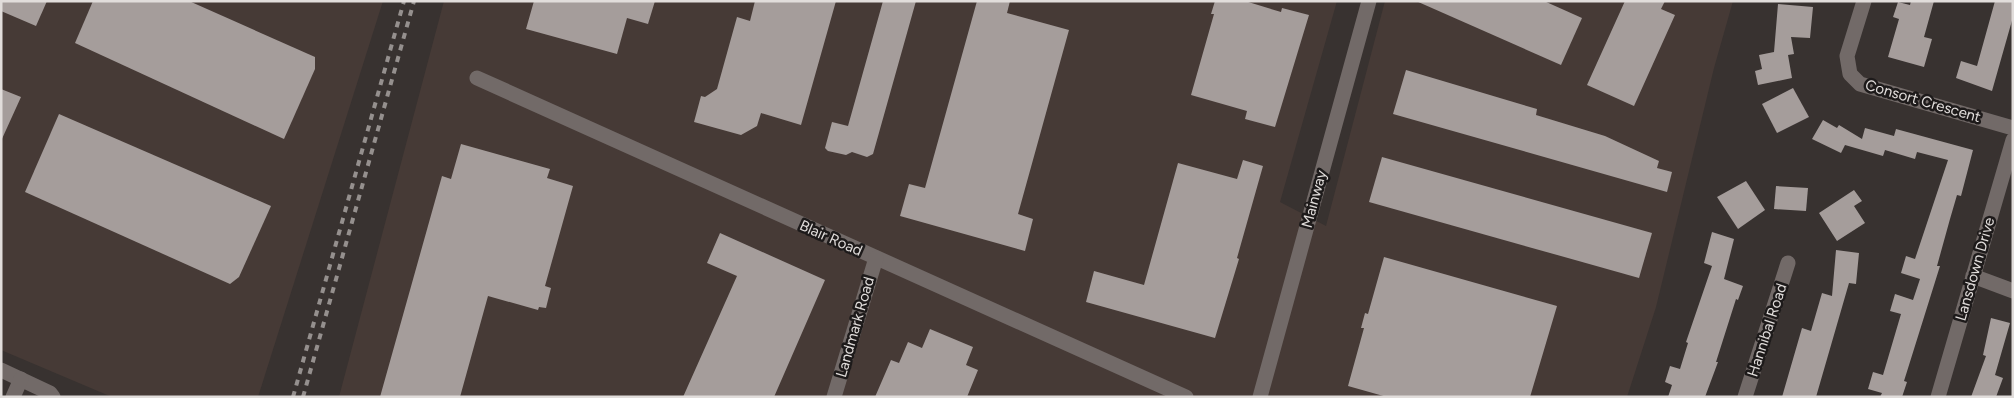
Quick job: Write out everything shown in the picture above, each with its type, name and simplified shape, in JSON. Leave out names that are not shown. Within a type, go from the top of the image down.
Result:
[{"type":"street","name":"Mainway","points":[[1260,397],[1369,1]]},
{"type":"street","name":"Consort Crescent","points":[[1864,1],[1847,56],[1850,74],[1860,84],[2013,128]]},
{"type":"street","name":"Blair Road","points":[[477,78],[1186,397]]},
{"type":"street","name":"Lansdown Drive","points":[[1938,397],[2013,140]]},
{"type":"street","name":"Landmark Road","points":[[834,397],[876,258]]},
{"type":"street","name":"Hannibal Road","points":[[1745,397],[1788,262]]},
{"type":"street","points":[[1973,276],[2013,291]]},
{"type":"street","points":[[1,370],[50,393],[53,397]]},
{"type":"street","points":[[13,397],[21,379]]},
{"type":"shaded area","points":[[1,1],[383,1],[258,397],[112,397],[1,350]]},
{"type":"shaded area","points":[[444,1],[1337,1],[1280,202],[1326,226],[1385,1],[1733,1],[1714,68],[1656,307],[1627,397],[339,397]]},
{"type":"building","points":[[1,1],[47,1],[36,26],[1,11]]},
{"type":"building","points":[[93,1],[189,1],[315,57],[315,69],[284,139],[75,43]]},
{"type":"building","points":[[534,1],[655,1],[648,24],[627,18],[617,54],[526,29]]},
{"type":"building","points":[[755,1],[836,1],[801,125],[761,113],[757,126],[741,135],[694,122],[701,96],[705,97],[717,89],[737,17],[750,21]]},
{"type":"building","points":[[883,1],[916,1],[873,154],[867,157],[852,152],[846,155],[828,151],[825,148],[832,122],[848,126]]},
{"type":"building","points":[[977,1],[1010,1],[1007,13],[1069,30],[1018,214],[1033,219],[1025,251],[900,216],[909,184],[925,188]]},
{"type":"building","points":[[1215,1],[1245,1],[1281,12],[1282,8],[1309,15],[1275,127],[1245,119],[1247,111],[1191,95],[1214,14],[1211,14]]},
{"type":"building","points":[[1416,1],[1544,1],[1582,18],[1561,65]]},
{"type":"building","points":[[1625,1],[1665,1],[1661,9],[1675,15],[1634,106],[1587,85]]},
{"type":"building","points":[[1911,1],[1934,1],[1924,37],[1932,39],[1924,67],[1888,57],[1899,19],[1893,17],[1898,2],[1910,5]]},
{"type":"building","points":[[1995,1],[2013,1],[2013,17],[1992,91],[1956,78],[1961,61],[1977,66]]},
{"type":"building","points":[[1778,4],[1813,7],[1810,38],[1791,37],[1794,54],[1788,55],[1792,78],[1758,85],[1755,71],[1762,69],[1759,55],[1774,52]]},
{"type":"building","points":[[1406,70],[1537,109],[1536,115],[1605,136],[1659,161],[1657,168],[1672,172],[1667,192],[1393,114]]},
{"type":"building","points":[[1793,88],[1809,117],[1777,133],[1762,104]]},
{"type":"building","points":[[1,89],[21,97],[1,141]]},
{"type":"building","points":[[59,114],[271,206],[239,277],[230,284],[25,192]]},
{"type":"building","points":[[1823,120],[1837,128],[1839,125],[1862,139],[1865,128],[1894,136],[1896,129],[1973,150],[1961,196],[1957,195],[1950,219],[1937,266],[1940,266],[1904,381],[1907,382],[1902,397],[1880,397],[1882,393],[1868,389],[1873,372],[1883,375],[1901,314],[1890,311],[1895,294],[1913,300],[1920,279],[1901,273],[1906,256],[1915,259],[1948,160],[1917,152],[1915,159],[1885,150],[1883,156],[1845,145],[1841,153],[1812,139]]},
{"type":"building","points":[[461,144],[550,169],[547,178],[573,186],[545,286],[551,288],[546,308],[539,307],[538,310],[488,296],[460,397],[380,397],[442,176],[451,179]]},
{"type":"building","points":[[1382,157],[1652,233],[1639,278],[1369,202]]},
{"type":"building","points":[[1243,160],[1263,166],[1237,258],[1239,259],[1215,338],[1086,302],[1094,271],[1144,285],[1178,163],[1237,179]]},
{"type":"building","points":[[1746,181],[1765,210],[1738,229],[1717,197]]},
{"type":"building","points":[[1776,186],[1808,188],[1806,211],[1774,209]]},
{"type":"building","points":[[1854,190],[1862,201],[1854,206],[1865,223],[1837,241],[1819,213]]},
{"type":"building","points":[[1712,232],[1734,239],[1724,279],[1743,286],[1738,300],[1736,299],[1716,362],[1718,362],[1705,397],[1668,397],[1672,385],[1665,382],[1670,366],[1680,369],[1688,343],[1686,342],[1712,266],[1704,263]]},
{"type":"building","points":[[720,233],[825,280],[774,397],[683,397],[737,276],[707,263]]},
{"type":"building","points":[[1836,250],[1859,253],[1856,284],[1849,283],[1816,397],[1782,397],[1802,328],[1811,331],[1822,293],[1832,296]]},
{"type":"building","points":[[1384,257],[1557,306],[1530,397],[1387,397],[1348,386],[1364,328],[1361,328],[1365,313],[1368,314]]},
{"type":"building","points":[[1991,318],[2010,323],[1995,375],[2003,378],[1996,397],[1971,397],[1986,356],[1983,355]]},
{"type":"building","points":[[930,329],[973,347],[966,365],[978,370],[967,397],[875,397],[891,360],[899,363],[908,342],[922,348]]},
{"type":"railway","points":[[293,397],[404,1]]},
{"type":"railway","points":[[303,397],[414,1]]}]
